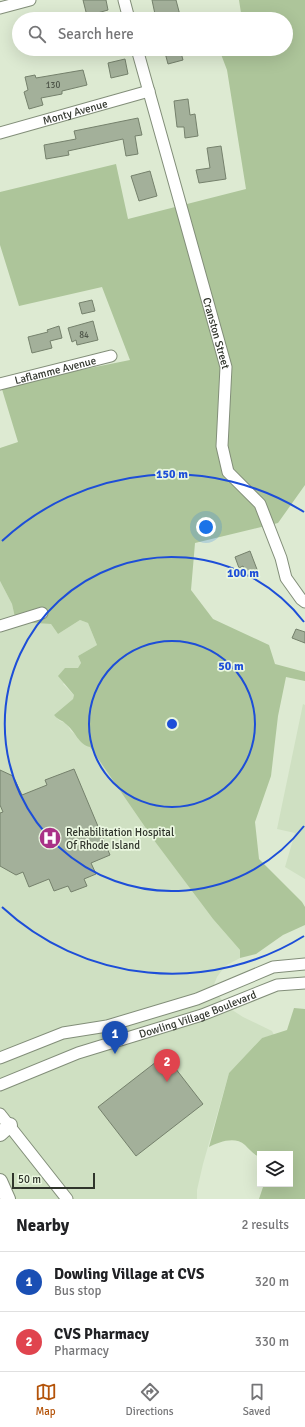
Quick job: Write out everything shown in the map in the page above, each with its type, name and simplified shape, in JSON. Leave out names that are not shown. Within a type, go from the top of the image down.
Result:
[{"type":"main road","points":[[0,1181],[8,1199]]},
{"type":"street","points":[[0,8],[30,0]]},
{"type":"street","points":[[124,0],[127,12]]},
{"type":"street","name":"Cranston Street","points":[[139,56],[226,367],[222,446],[228,472],[260,504],[281,558],[286,578],[301,599],[305,602]]},
{"type":"street","name":"Monty Avenue","points":[[0,133],[149,91]]},
{"type":"street","name":"Laflamme Avenue","points":[[0,384],[111,356]]},
{"type":"street","points":[[0,626],[42,612]]},
{"type":"street","name":"Dowling Village Boulevard","points":[[0,1058],[63,1034],[107,1026],[197,999],[273,966],[305,964]]},
{"type":"street","name":"Dowling Village Boulevard","points":[[0,1085],[78,1053],[202,1015],[277,984],[305,983]]},
{"type":"street","points":[[0,1114],[5,1129],[67,1199]]},
{"type":"shaded area","points":[[239,0],[305,0],[305,485],[278,523],[195,543],[191,590],[213,619],[269,645],[275,664],[305,672],[305,681],[286,677],[278,716],[271,776],[255,822],[259,859],[302,902],[305,907],[305,925],[283,935],[256,954],[240,958],[240,950],[213,919],[156,843],[90,747],[83,744],[69,727],[54,715],[73,699],[74,695],[58,676],[65,668],[78,668],[81,663],[78,656],[97,645],[88,623],[80,620],[58,634],[51,624],[16,622],[12,604],[0,581],[0,448],[18,442],[1,386],[130,360],[102,287],[19,306],[0,245],[0,192],[116,164],[128,219],[246,189],[227,70],[222,56],[293,56],[293,12],[241,12]]},
{"type":"shaded area","points":[[0,581],[12,604],[16,622],[51,624],[58,634],[80,620],[88,623],[97,645],[78,656],[81,663],[78,669],[63,684],[74,695],[73,699],[54,715],[60,721],[66,723],[71,731],[90,747],[156,843],[213,919],[240,950],[240,958],[225,966],[217,977],[213,987],[219,996],[226,1006],[243,1017],[272,1031],[274,1035],[262,1038],[229,1073],[203,1164],[197,1190],[197,1199],[0,1199]]},
{"type":"shaded area","points":[[303,704],[305,705],[305,879],[285,867],[295,833],[277,829]]},
{"type":"shaded area","points":[[294,1008],[305,1009],[305,1199],[259,1199],[263,1187],[293,1187],[293,1151],[257,1151],[257,1155],[241,1142],[232,1140],[217,1143],[209,1147],[229,1073],[262,1038],[287,1030]]},
{"type":"building","points":[[83,0],[106,0],[108,10],[101,12],[86,12]]},
{"type":"building","points":[[152,0],[176,0],[179,12],[155,12]]},
{"type":"building","points":[[166,56],[182,56],[183,60],[168,64]]},
{"type":"building","points":[[125,59],[128,74],[111,78],[108,63]]},
{"type":"building","points":[[83,70],[87,85],[62,91],[62,94],[41,98],[43,105],[29,109],[24,92],[28,90],[25,77],[35,75],[36,78]]},
{"type":"building","points":[[188,99],[190,115],[195,114],[198,136],[185,138],[184,127],[177,127],[174,101]]},
{"type":"building","points":[[138,118],[142,135],[135,136],[138,154],[126,156],[123,139],[68,151],[69,155],[46,159],[44,145],[76,139],[74,131]]},
{"type":"building","points":[[221,146],[226,179],[199,183],[196,170],[210,168],[207,148]]},
{"type":"building","points":[[150,171],[157,196],[139,201],[131,176]]},
{"type":"building","points":[[92,300],[95,311],[82,314],[79,303]]},
{"type":"building","points":[[93,321],[98,340],[77,345],[76,340],[72,342],[68,328]]},
{"type":"building","points":[[59,326],[62,338],[50,341],[52,348],[32,353],[28,337],[48,332],[47,330]]},
{"type":"building","points":[[250,551],[258,572],[247,576],[243,566],[239,568],[235,557]]},
{"type":"building","points":[[296,629],[305,632],[305,643],[292,638]]},
{"type":"building","points":[[74,769],[110,855],[91,863],[96,874],[84,879],[87,886],[71,892],[68,886],[54,891],[49,879],[29,887],[23,872],[16,875],[0,866],[0,813],[3,812],[0,805],[0,770],[13,776],[22,795],[47,785],[45,780]]},
{"type":"building","points":[[165,1055],[203,1104],[136,1156],[98,1107]]},
{"type":"place","name":"Rehabilitation Hospital Of Rhode Island","points":[[50,838]]},
{"type":"place","name":"Dowling Village at CVS","points":[[115,1054]]},
{"type":"place","name":"CVS Pharmacy","points":[[167,1082]]}]
